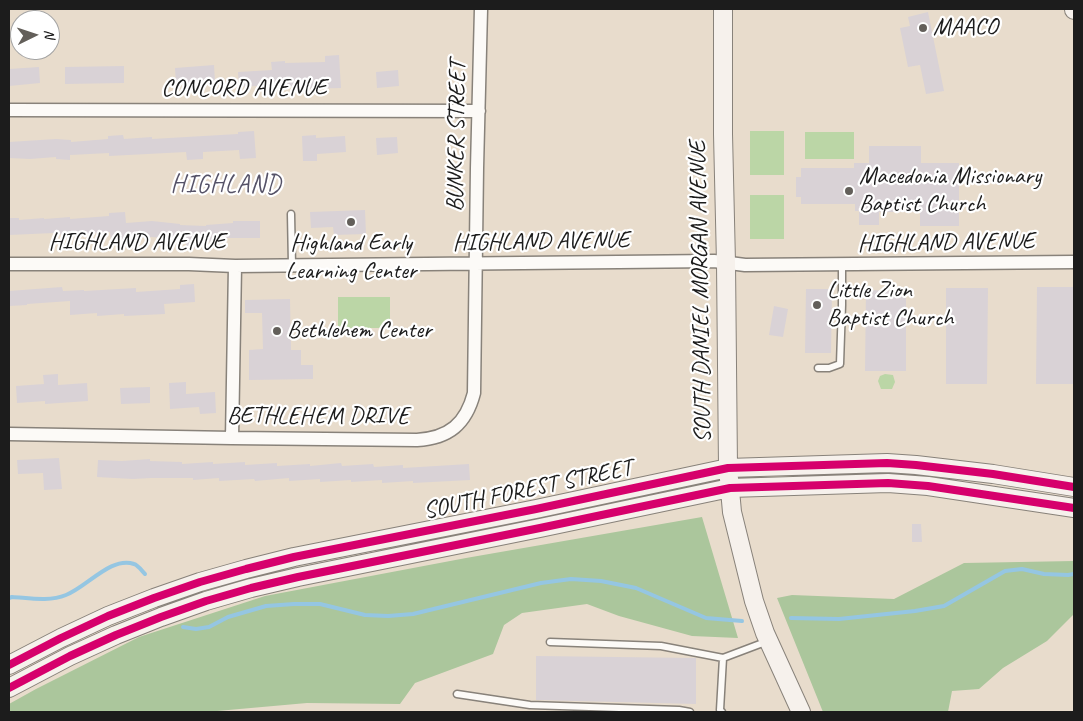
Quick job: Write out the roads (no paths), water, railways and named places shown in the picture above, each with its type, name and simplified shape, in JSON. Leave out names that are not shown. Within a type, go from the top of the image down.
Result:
[{"type":"street","name":"BUNKER STREET","points":[[475,263],[481,9]]},
{"type":"street","name":"SOUTH DANIEL MORGAN AVENUE","points":[[723,9],[722,134],[726,263],[728,468],[732,512],[754,601],[801,712]]},
{"type":"street","name":"CONCORD AVENUE","points":[[9,110],[479,111]]},
{"type":"street","name":"HIGHLAND AVENUE","points":[[9,264],[189,264],[235,266],[705,261],[745,265],[842,265],[1074,262]]},
{"type":"street","name":"BETHLEHEM DRIVE","points":[[9,434],[424,439],[444,435],[455,428],[464,418],[471,406],[474,393],[475,263]]},
{"type":"street","points":[[232,438],[235,266]]},
{"type":"street","name":"SOUTH FOREST STREET","points":[[9,665],[108,616],[154,598],[246,569],[294,557],[728,468],[888,463],[983,473],[1074,486]]},
{"type":"street","name":"SOUTH FOREST STREET","points":[[9,688],[70,656],[116,635],[197,604],[251,588],[730,488],[888,483],[928,486],[1074,508]]},
{"type":"lane","points":[[291,214],[292,265]]},
{"type":"lane","points":[[818,368],[829,368],[840,364],[842,265]]},
{"type":"lane","points":[[550,642],[661,646],[723,658],[769,640]]},
{"type":"lane","points":[[722,712],[720,710],[723,658]]},
{"type":"lane","points":[[457,694],[530,706],[679,710],[690,712]]},
{"type":"waterway","points":[[9,598],[46,599],[66,595],[117,564],[135,565],[145,574]]},
{"type":"waterway","points":[[791,618],[839,619],[944,606],[1005,571],[1022,569],[1044,574],[1074,574]]},
{"type":"waterway","points":[[183,627],[196,629],[209,627],[228,617],[266,606],[294,604],[320,604],[365,615],[413,614],[541,583],[571,579],[601,581],[636,588],[706,618],[742,621]]},
{"type":"place","name":"MAACO","points":[[923,28]]},
{"type":"place","name":"Macedonia Missionary Baptist Church","points":[[849,191]]},
{"type":"place","name":"Highland Early Learning Center","points":[[351,222]]},
{"type":"place","name":"Little Zion Baptist Church","points":[[817,305]]},
{"type":"place","name":"Bethlehem Center","points":[[277,331]]},
{"type":"district","name":"HIGHLAND","points":[[226,185]]}]
